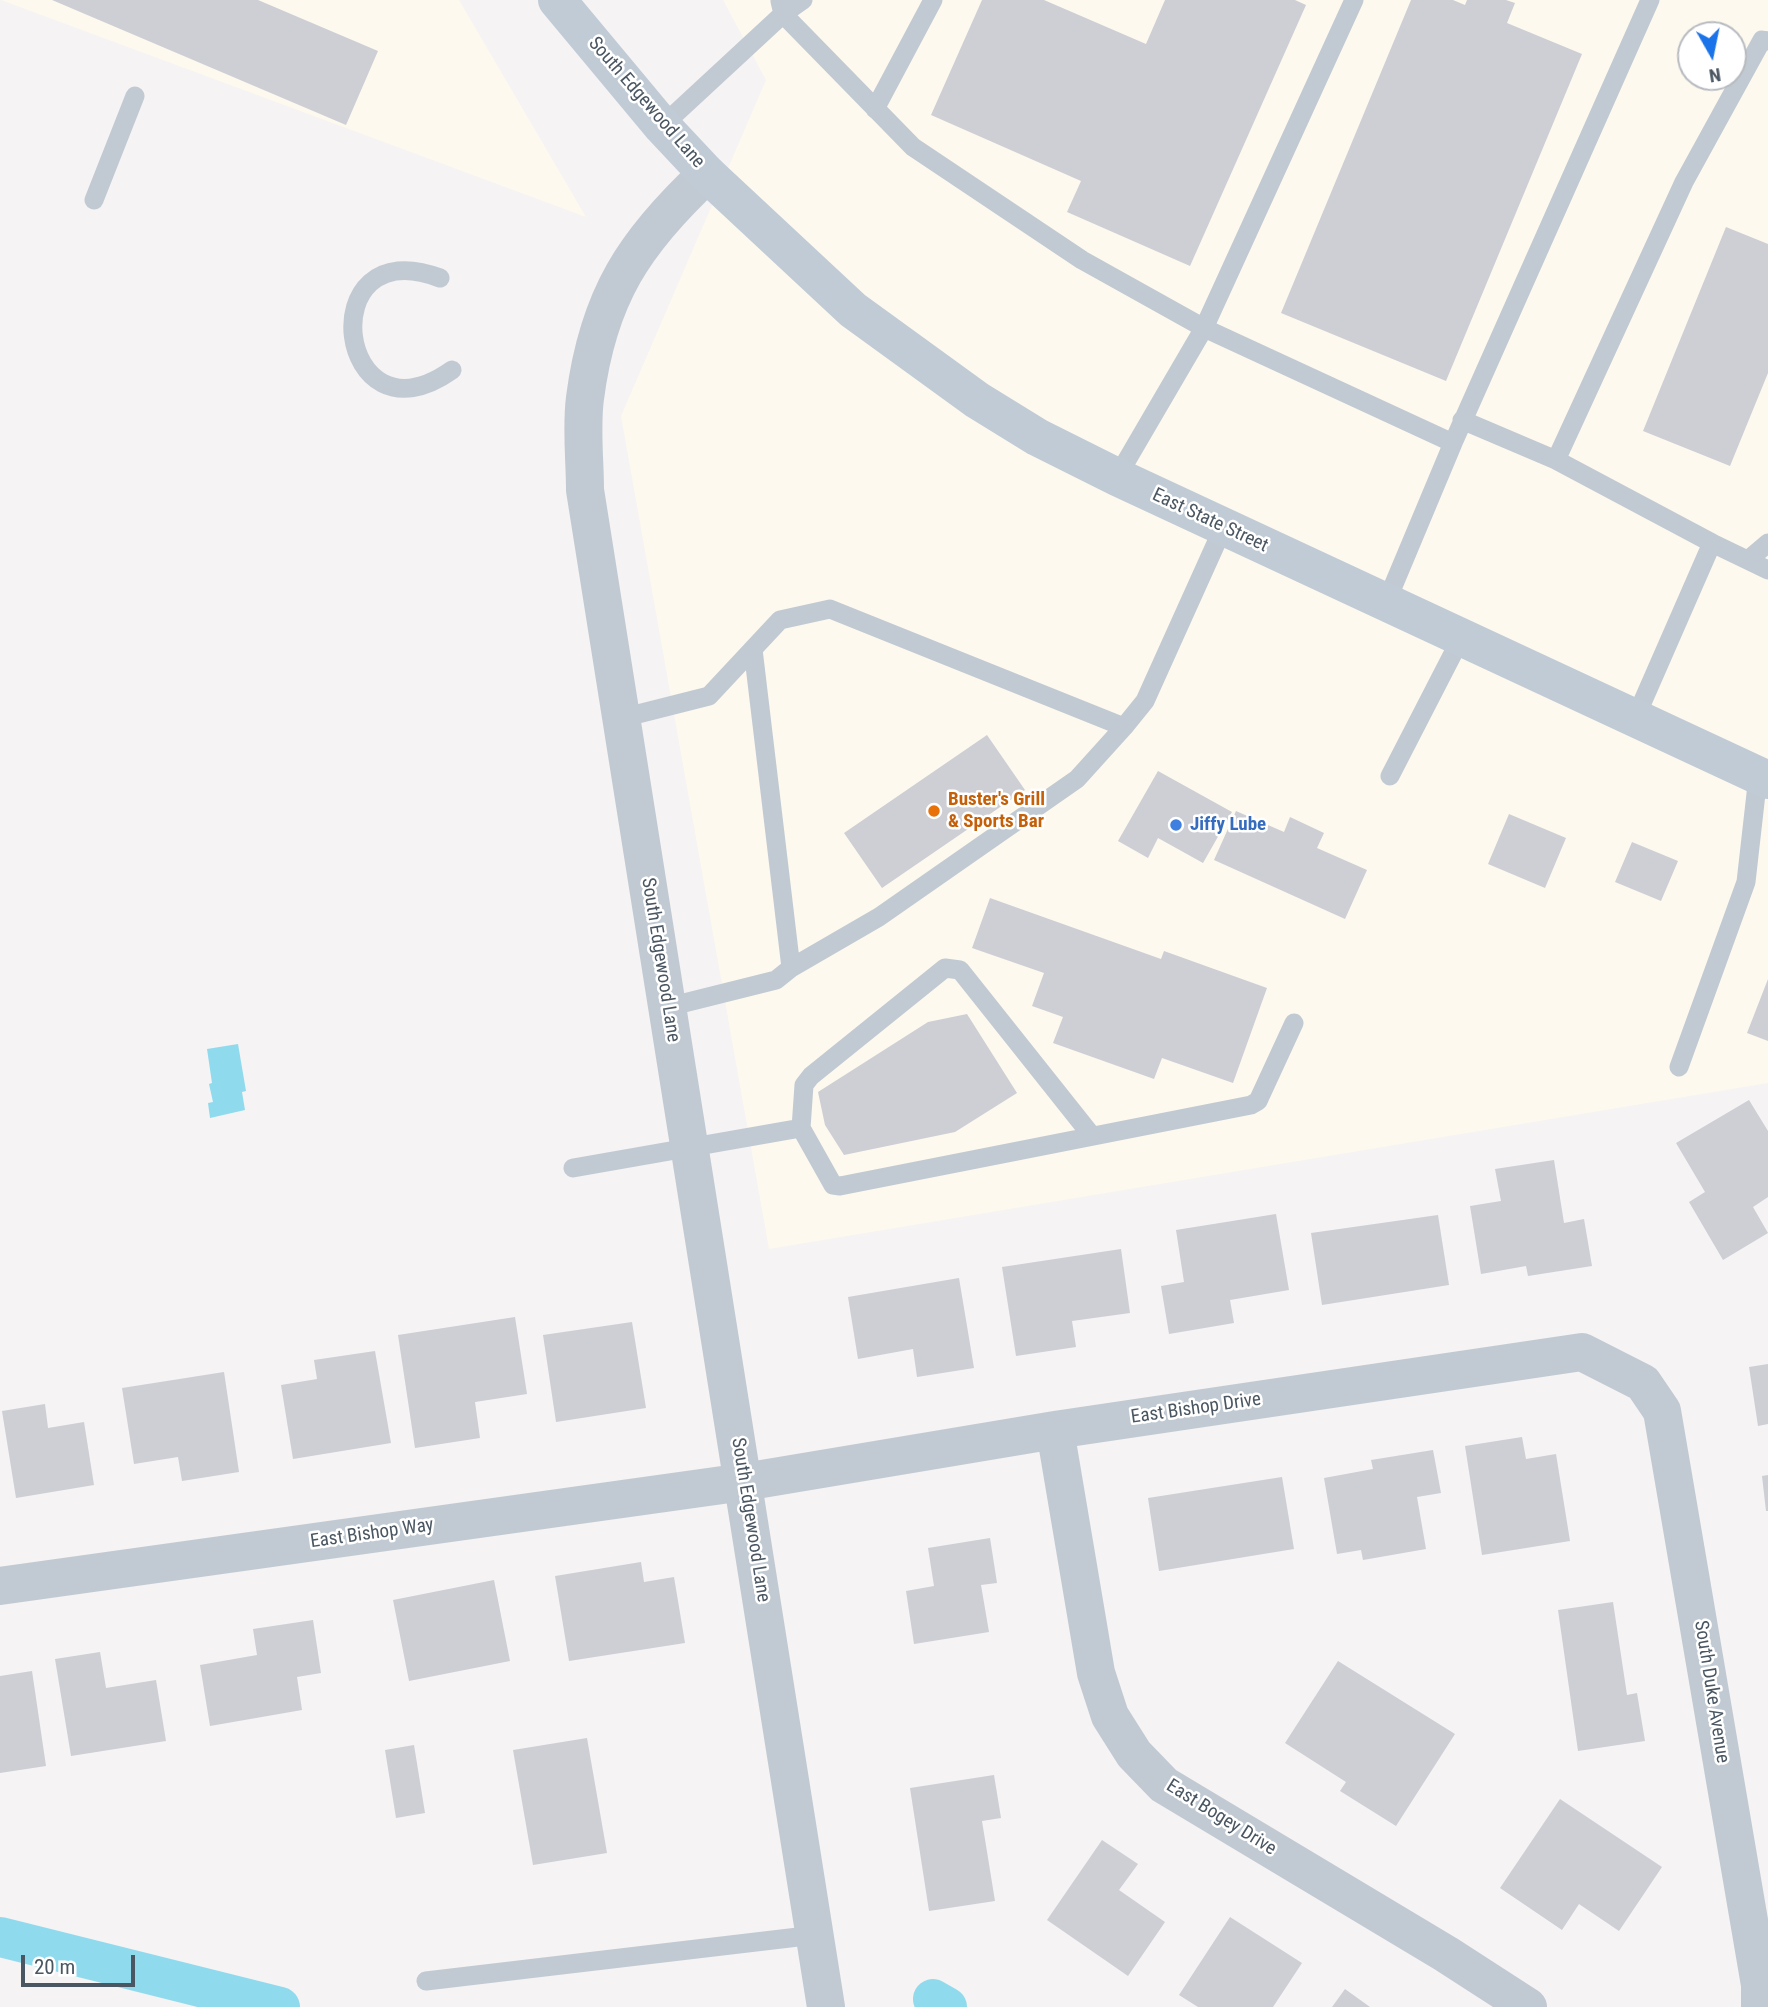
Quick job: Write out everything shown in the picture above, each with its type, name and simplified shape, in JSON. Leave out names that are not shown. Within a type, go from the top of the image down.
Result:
[{"type":"main road","name":"South Edgewood Lane","points":[[557,0],[662,126],[707,174]]},
{"type":"main road","name":"East State Street","points":[[707,174],[863,317],[976,400],[1037,437],[1223,528],[1763,778]]},
{"type":"street","name":"South Edgewood Lane","points":[[707,174],[663,215],[616,283],[599,324],[584,400],[585,489],[826,2007]]},
{"type":"street","name":"East Bishop Drive","points":[[744,1482],[1055,1430],[1582,1352],[1643,1383]]},
{"type":"street","name":"South Duke Avenue","points":[[1643,1383],[1662,1411],[1670,1444],[1760,1985],[1760,2007]]},
{"type":"street","name":"East Bogey Drive","points":[[1055,1430],[1096,1673],[1110,1716],[1134,1754],[1164,1785],[1434,1947],[1528,2007]]},
{"type":"street","name":"East Bishop Way","points":[[0,1586],[744,1482]]},
{"type":"lane","points":[[662,126],[781,7],[803,0]]},
{"type":"lane","points":[[875,109],[933,0]]},
{"type":"lane","points":[[1117,477],[1204,328],[1354,0]]},
{"type":"lane","points":[[1385,603],[1462,420],[1650,0]]},
{"type":"lane","points":[[781,7],[913,147],[1082,260],[1204,328],[1452,443]]},
{"type":"lane","points":[[1556,460],[1684,182],[1762,40],[1768,41]]},
{"type":"lane","points":[[94,200],[135,96]]},
{"type":"lane","points":[[440,278],[411,271],[381,277],[365,290],[355,307],[350,327],[353,347],[362,365],[377,378],[396,386],[416,388],[435,381],[452,370]]},
{"type":"lane","points":[[1462,420],[1556,460],[1768,570]]},
{"type":"lane","points":[[668,1007],[776,980],[791,968],[879,917],[1077,779],[1145,701],[1223,528]]},
{"type":"lane","points":[[1635,719],[1712,543]]},
{"type":"lane","points":[[1748,560],[1768,543]]},
{"type":"lane","points":[[622,718],[709,696],[780,620],[830,609],[1124,727]]},
{"type":"lane","points":[[1391,776],[1461,638]]},
{"type":"lane","points":[[753,649],[791,968]]},
{"type":"lane","points":[[1679,1067],[1746,882],[1763,778]]},
{"type":"lane","points":[[1092,1136],[960,970],[953,968],[945,968],[811,1076],[804,1085],[801,1128],[832,1185],[840,1186],[1255,1104],[1294,1023]]},
{"type":"lane","points":[[573,1168],[801,1128]]},
{"type":"lane","points":[[426,1982],[815,1935]]},
{"type":"shaded area","points":[[1,0],[459,0],[586,217]]},
{"type":"shaded area","points":[[723,0],[1768,0],[1768,1083],[769,1249],[621,416],[766,80]]},
{"type":"water","points":[[238,1044],[246,1091],[242,1092],[245,1110],[210,1118],[208,1103],[213,1102],[207,1049]]},
{"type":"building","points":[[52,0],[258,0],[378,51],[346,125]]},
{"type":"building","points":[[982,0],[1044,0],[1146,44],[1165,0],[1295,0],[1306,5],[1190,266],[1067,212],[1081,181],[931,115]]},
{"type":"building","points":[[1411,0],[1453,0],[1465,5],[1467,0],[1506,0],[1515,3],[1507,23],[1582,54],[1446,381],[1281,313]]},
{"type":"building","points":[[1726,227],[1768,244],[1768,373],[1730,466],[1643,431]]},
{"type":"building","name":"Buster's Grill & Sports Bar","points":[[987,735],[1025,790],[882,888],[844,833]]},
{"type":"building","name":"Jiffy Lube","points":[[1158,771],[1232,812],[1203,863],[1158,838],[1148,858],[1118,841]]},
{"type":"building","points":[[1236,811],[1284,832],[1290,817],[1324,833],[1317,848],[1367,870],[1345,919],[1214,860]]},
{"type":"building","points":[[1509,814],[1566,838],[1545,888],[1488,864]]},
{"type":"building","points":[[1632,842],[1678,861],[1661,901],[1615,882]]},
{"type":"building","points":[[990,898],[1161,959],[1164,951],[1267,988],[1233,1083],[1162,1058],[1154,1079],[1053,1043],[1063,1017],[1032,1006],[1044,973],[972,948]]},
{"type":"building","points":[[1768,979],[1768,1041],[1747,1033]]},
{"type":"building","points":[[967,1014],[1017,1093],[955,1132],[844,1155],[825,1125],[818,1092],[928,1022]]},
{"type":"building","points":[[1749,1100],[1768,1131],[1768,1197],[1753,1207],[1768,1233],[1723,1260],[1689,1202],[1705,1192],[1676,1143]]},
{"type":"building","points":[[1554,1160],[1564,1223],[1584,1219],[1592,1266],[1528,1276],[1526,1266],[1481,1274],[1470,1206],[1501,1201],[1495,1169]]},
{"type":"building","points":[[1276,1214],[1289,1290],[1230,1300],[1234,1323],[1169,1334],[1161,1286],[1184,1282],[1176,1230]]},
{"type":"building","points":[[1438,1215],[1449,1285],[1322,1305],[1311,1233]]},
{"type":"building","points":[[1121,1249],[1130,1313],[1072,1321],[1076,1347],[1016,1356],[1002,1267]]},
{"type":"building","points":[[959,1278],[974,1368],[917,1377],[913,1349],[858,1359],[848,1297]]},
{"type":"building","points":[[515,1317],[527,1394],[475,1402],[480,1438],[415,1448],[398,1335]]},
{"type":"building","points":[[632,1322],[646,1408],[556,1422],[543,1335]]},
{"type":"building","points":[[375,1351],[391,1443],[293,1459],[281,1385],[317,1379],[314,1360]]},
{"type":"building","points":[[1768,1364],[1768,1424],[1758,1426],[1749,1367]]},
{"type":"building","points":[[224,1372],[239,1472],[182,1481],[178,1457],[134,1464],[122,1388]]},
{"type":"building","points":[[45,1404],[48,1428],[84,1422],[94,1485],[16,1498],[2,1411]]},
{"type":"building","points":[[1522,1437],[1526,1459],[1556,1454],[1570,1541],[1482,1555],[1465,1446]]},
{"type":"building","points":[[1433,1450],[1441,1493],[1417,1497],[1426,1549],[1363,1560],[1361,1550],[1337,1554],[1324,1478],[1373,1469],[1371,1460]]},
{"type":"building","points":[[1768,1475],[1768,1511],[1766,1511],[1762,1476]]},
{"type":"building","points":[[1282,1477],[1294,1549],[1159,1571],[1148,1498]]},
{"type":"building","points":[[990,1538],[997,1583],[981,1585],[989,1632],[914,1644],[906,1591],[934,1586],[928,1548]]},
{"type":"building","points":[[641,1562],[644,1582],[674,1577],[685,1643],[569,1661],[555,1576]]},
{"type":"building","points":[[494,1580],[510,1661],[409,1681],[393,1600]]},
{"type":"building","points":[[1613,1602],[1627,1695],[1637,1693],[1645,1741],[1578,1751],[1558,1610]]},
{"type":"building","points":[[313,1620],[321,1673],[297,1677],[302,1710],[210,1726],[200,1665],[257,1655],[253,1629]]},
{"type":"building","points":[[100,1652],[106,1688],[156,1680],[166,1741],[71,1756],[55,1659]]},
{"type":"building","points":[[1338,1661],[1455,1734],[1396,1826],[1340,1791],[1346,1782],[1285,1743]]},
{"type":"building","points":[[32,1671],[46,1766],[0,1773],[0,1676]]},
{"type":"building","points":[[587,1738],[607,1853],[533,1865],[513,1750]]},
{"type":"building","points":[[414,1745],[425,1813],[396,1818],[385,1750]]},
{"type":"building","points":[[994,1775],[1001,1818],[982,1821],[995,1901],[929,1911],[910,1788]]},
{"type":"building","points":[[1560,1799],[1662,1867],[1619,1931],[1579,1904],[1562,1930],[1500,1888]]},
{"type":"building","points":[[1102,1840],[1138,1864],[1119,1890],[1165,1922],[1128,1976],[1047,1920]]},
{"type":"building","points":[[1230,1917],[1302,1963],[1273,2007],[1198,2007],[1179,1995]]},
{"type":"building","points":[[1345,1989],[1370,2007],[1332,2007]]},
{"type":"waterway","points":[[0,1937],[280,2007]]},
{"type":"waterway","points":[[933,1999],[947,2007]]},
{"type":"place","name":"Buster's Grill & Sports Bar","points":[[934,811]]},
{"type":"place","name":"Jiffy Lube","points":[[1176,825]]}]
